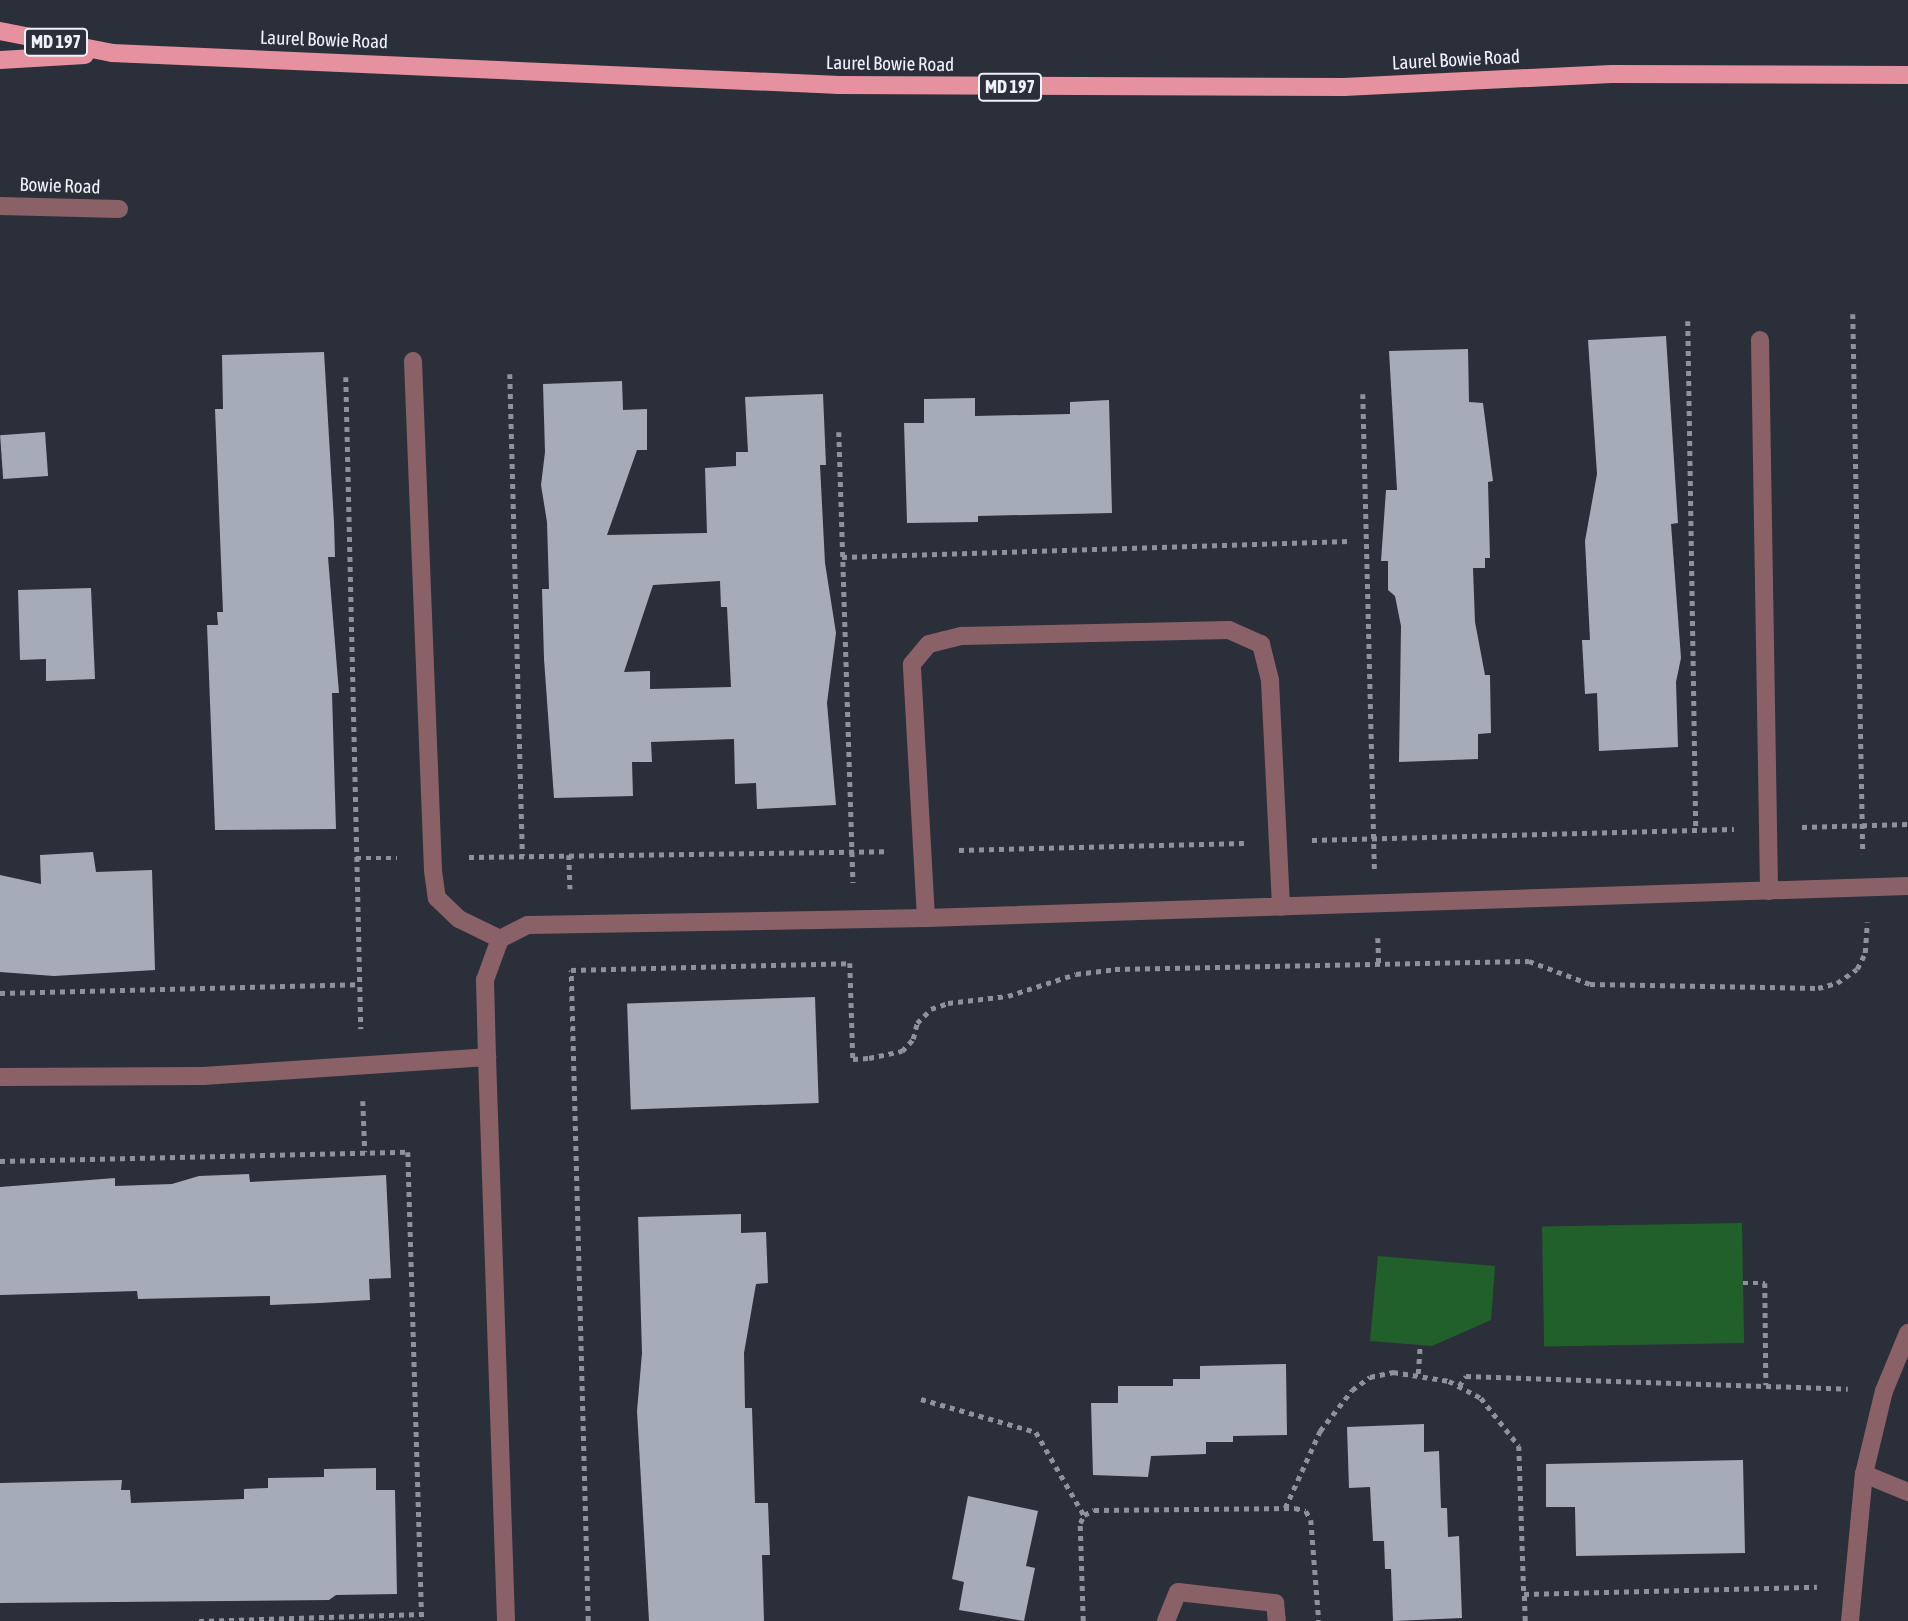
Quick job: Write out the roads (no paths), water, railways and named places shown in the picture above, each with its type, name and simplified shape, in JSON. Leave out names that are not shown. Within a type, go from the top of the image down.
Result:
[{"type":"main road","name":"Laurel Bowie Road","points":[[0,31],[113,53],[936,86],[1344,87],[1612,74],[1908,75]]},
{"type":"main road","points":[[0,60],[113,53]]},
{"type":"street","name":"Bowie Road","points":[[0,206],[119,209]]},
{"type":"street","points":[[1760,340],[1769,891]]},
{"type":"street","points":[[413,361],[432,857],[437,898],[459,919],[500,939]]},
{"type":"street","points":[[926,918],[912,664],[929,644],[951,639],[1055,634],[1229,630],[1261,644],[1270,681],[1281,907]]},
{"type":"street","points":[[506,1621],[485,980],[500,939],[528,925],[554,922],[926,918],[1908,886]]},
{"type":"street","points":[[0,1077],[203,1076],[487,1057]]},
{"type":"street","points":[[1850,1621],[1864,1474],[1884,1391],[1908,1333]]},
{"type":"street","points":[[1864,1474],[1908,1492]]},
{"type":"street","points":[[1166,1621],[1178,1592],[1275,1603],[1277,1621]]}]
